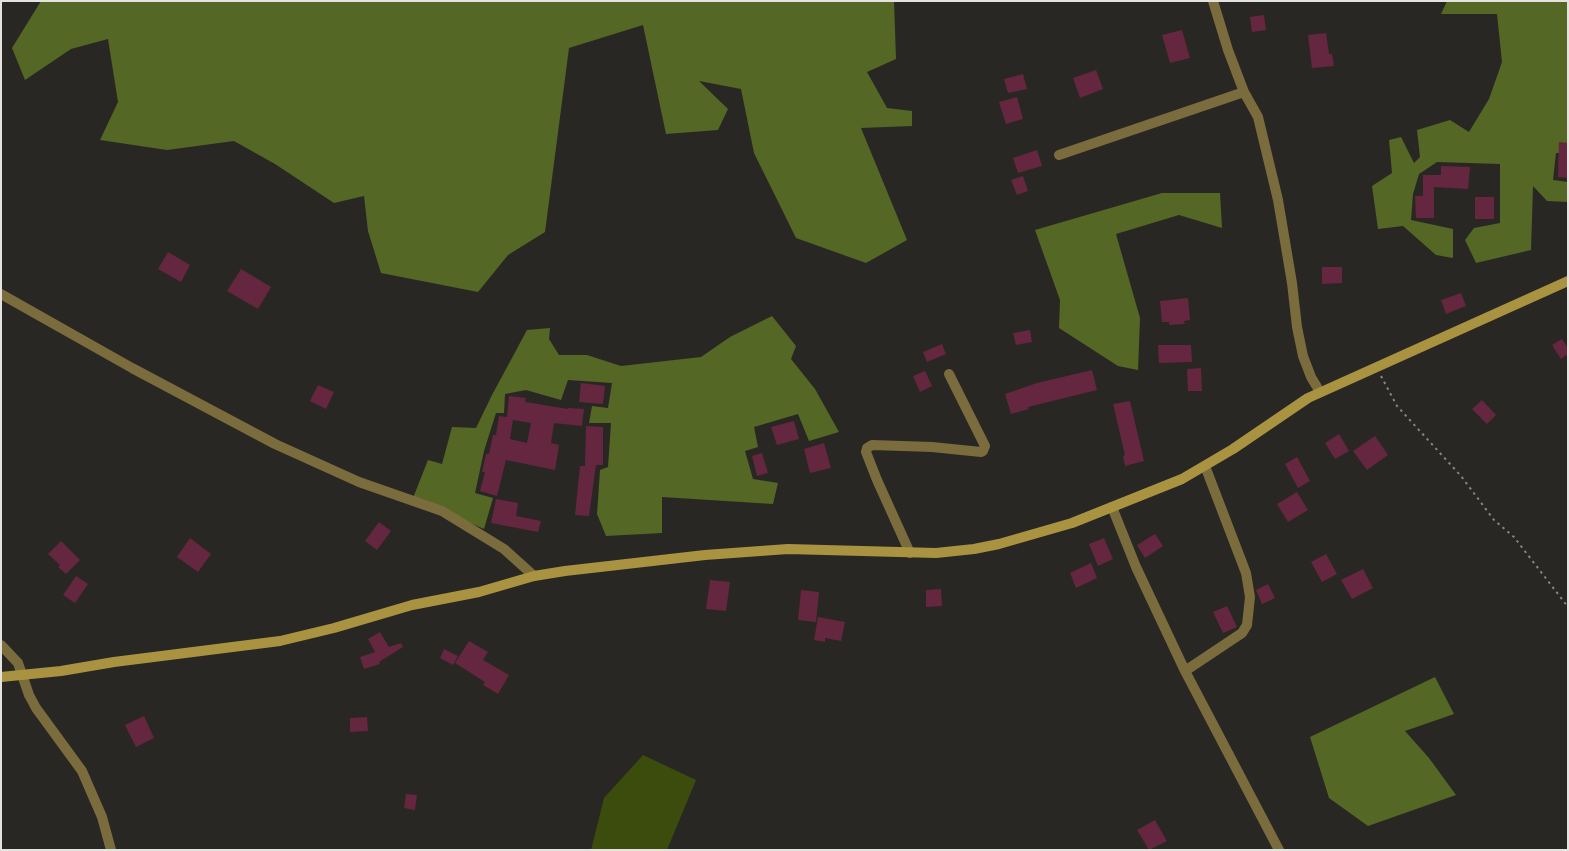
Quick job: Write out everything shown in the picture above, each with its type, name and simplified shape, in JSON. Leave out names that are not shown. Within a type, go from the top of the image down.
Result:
[{"type":"street","points":[[1213,1],[1228,50],[1244,92],[1258,117],[1278,200],[1303,356],[1311,377],[1320,392]]},
{"type":"street","points":[[1059,154],[1244,92]]},
{"type":"street","points":[[1,677],[61,671],[280,640],[334,628],[403,608],[479,592],[534,576],[705,555],[788,549],[910,553],[948,552],[990,546],[1072,523],[1182,479],[1233,449],[1294,406],[1320,392],[1568,281]]},
{"type":"street","points":[[1,294],[124,364],[275,444],[358,482],[442,511],[504,549],[534,576]]},
{"type":"street","points":[[910,553],[866,452],[867,448],[872,445],[983,451],[985,446],[949,374]]},
{"type":"street","points":[[1185,671],[1242,633],[1247,625],[1250,597],[1246,573],[1205,466]]},
{"type":"street","points":[[1112,507],[1136,567],[1185,671],[1279,850]]},
{"type":"street","points":[[1,645],[18,663],[29,695],[36,708],[82,771],[102,817],[111,850]]},
{"type":"path","points":[[1376,368],[1397,406],[1461,476],[1494,520],[1514,537],[1568,607]]},
{"type":"green space","points":[[41,1],[894,1],[896,59],[867,72],[887,108],[912,111],[912,126],[861,128],[907,240],[866,263],[796,238],[754,153],[741,89],[699,81],[728,109],[718,130],[666,134],[643,25],[569,48],[545,232],[508,255],[478,292],[381,273],[368,231],[364,196],[334,203],[275,164],[234,141],[167,150],[100,140],[118,102],[108,39],[71,49],[25,80],[12,48]]},
{"type":"green space","points":[[1447,1],[1568,1],[1568,153],[1556,153],[1553,180],[1568,182],[1568,202],[1547,201],[1533,186],[1531,250],[1476,263],[1465,240],[1474,228],[1500,223],[1500,164],[1437,162],[1419,174],[1413,194],[1411,220],[1453,229],[1453,258],[1436,255],[1403,226],[1378,229],[1372,186],[1392,173],[1389,140],[1401,137],[1414,163],[1420,157],[1417,130],[1450,120],[1469,132],[1489,99],[1502,62],[1497,14],[1441,14]]},
{"type":"green space","points":[[1162,193],[1220,193],[1222,228],[1179,215],[1116,234],[1140,318],[1138,370],[1118,366],[1059,328],[1060,300],[1035,230]]},
{"type":"green space","points":[[772,316],[796,346],[791,359],[815,389],[839,432],[809,441],[798,414],[754,427],[758,447],[745,451],[753,479],[778,483],[773,504],[662,497],[662,533],[606,536],[597,514],[600,470],[608,467],[611,423],[589,423],[592,406],[608,408],[612,383],[568,380],[561,400],[526,390],[505,394],[504,413],[496,413],[484,451],[475,493],[493,498],[484,529],[413,498],[428,460],[442,464],[452,427],[476,428],[527,330],[550,328],[549,339],[559,355],[587,355],[621,366],[701,357],[730,337]]},
{"type":"green space","points":[[1435,677],[1454,714],[1405,731],[1429,758],[1456,795],[1368,826],[1329,798],[1310,737]]},
{"type":"green space","points":[[643,755],[696,780],[667,850],[591,850],[604,798]]},
{"type":"building","points":[[1264,15],[1266,30],[1252,32],[1250,17]]},
{"type":"building","points":[[1182,30],[1190,58],[1170,63],[1162,35]]},
{"type":"building","points":[[1326,33],[1329,54],[1332,54],[1334,66],[1312,68],[1308,35]]},
{"type":"building","points":[[1096,70],[1103,89],[1080,98],[1073,78]]},
{"type":"building","points":[[1023,74],[1027,89],[1008,93],[1004,79]]},
{"type":"building","points":[[1017,97],[1023,119],[1006,124],[999,102]]},
{"type":"building","points":[[1559,142],[1568,143],[1568,178],[1558,177]]},
{"type":"building","points":[[1037,150],[1042,166],[1018,173],[1013,158]]},
{"type":"building","points":[[1441,166],[1470,167],[1468,189],[1434,187],[1434,218],[1416,218],[1415,196],[1423,196],[1423,175],[1441,175]]},
{"type":"building","points":[[1023,176],[1028,191],[1017,195],[1011,180]]},
{"type":"building","points":[[1475,197],[1494,197],[1494,219],[1475,219]]},
{"type":"building","points":[[168,252],[190,265],[181,282],[158,269]]},
{"type":"building","points":[[1322,267],[1342,267],[1342,283],[1322,284]]},
{"type":"building","points":[[241,269],[271,287],[258,309],[227,291]]},
{"type":"building","points":[[1461,293],[1466,306],[1446,314],[1441,300]]},
{"type":"building","points":[[1188,298],[1190,320],[1184,321],[1185,324],[1169,325],[1169,322],[1162,322],[1160,301]]},
{"type":"building","points":[[1030,330],[1032,342],[1016,345],[1013,333]]},
{"type":"building","points":[[1562,339],[1568,348],[1568,354],[1561,359],[1552,345]]},
{"type":"building","points":[[942,344],[946,354],[927,362],[923,352]]},
{"type":"building","points":[[1158,345],[1191,345],[1192,362],[1159,363]]},
{"type":"building","points":[[1201,368],[1202,391],[1188,391],[1187,369]]},
{"type":"building","points":[[1092,370],[1097,390],[1028,407],[1029,409],[1011,414],[1005,394],[1037,383]]},
{"type":"building","points":[[925,371],[932,386],[920,392],[913,376]]},
{"type":"building","points":[[581,383],[605,386],[603,404],[579,402]]},
{"type":"building","points":[[318,385],[334,392],[326,409],[310,401]]},
{"type":"building","points":[[509,396],[526,398],[525,402],[568,409],[584,409],[582,426],[554,423],[551,443],[559,445],[555,470],[506,460],[497,496],[480,491],[485,472],[482,472],[486,454],[489,454],[493,435],[496,435],[499,416],[507,417]],"holes":[[[513,420],[531,423],[527,443],[510,439]]]},
{"type":"building","points":[[1482,400],[1496,415],[1487,424],[1472,409]]},
{"type":"building","points":[[1130,401],[1144,461],[1125,466],[1123,456],[1125,455],[1113,404]]},
{"type":"building","points":[[794,421],[799,439],[777,445],[771,427]]},
{"type":"building","points":[[586,426],[603,427],[603,465],[596,465],[589,516],[575,515],[580,466],[585,466]]},
{"type":"building","points":[[1339,434],[1349,451],[1335,459],[1325,443]]},
{"type":"building","points":[[1375,436],[1388,455],[1367,470],[1353,451]]},
{"type":"building","points":[[824,443],[831,468],[810,473],[804,449]]},
{"type":"building","points":[[762,453],[768,473],[757,476],[752,456]]},
{"type":"building","points":[[1297,457],[1310,481],[1298,488],[1285,464]]},
{"type":"building","points":[[1297,492],[1308,510],[1288,522],[1277,504]]},
{"type":"building","points":[[496,499],[518,503],[516,516],[541,521],[538,532],[491,523]]},
{"type":"building","points":[[379,522],[391,531],[377,550],[365,541]]},
{"type":"building","points":[[1155,534],[1163,546],[1145,558],[1137,545]]},
{"type":"building","points":[[190,538],[211,554],[198,572],[177,557]]},
{"type":"building","points":[[1104,538],[1113,559],[1098,566],[1089,544]]},
{"type":"building","points":[[61,541],[80,560],[66,574],[58,567],[60,565],[48,554]]},
{"type":"building","points":[[1326,554],[1337,574],[1322,582],[1311,562]]},
{"type":"building","points":[[1091,563],[1097,578],[1076,588],[1070,573]]},
{"type":"building","points":[[1363,569],[1373,588],[1352,599],[1341,580]]},
{"type":"building","points":[[76,576],[88,584],[75,603],[63,595]]},
{"type":"building","points":[[710,580],[730,582],[726,611],[706,609]]},
{"type":"building","points":[[1268,584],[1275,598],[1262,604],[1256,590]]},
{"type":"building","points":[[941,589],[942,606],[926,607],[926,590]]},
{"type":"building","points":[[801,590],[819,592],[816,622],[798,620]]},
{"type":"building","points":[[1227,606],[1237,627],[1223,633],[1213,612]]},
{"type":"building","points":[[818,617],[845,622],[841,641],[825,638],[825,642],[814,640]]},
{"type":"building","points":[[380,632],[389,647],[401,643],[403,647],[379,662],[380,664],[364,669],[360,657],[375,652],[368,639]]},
{"type":"building","points":[[469,641],[488,652],[483,660],[509,675],[498,694],[483,685],[485,682],[455,663]]},
{"type":"building","points":[[444,649],[458,656],[453,665],[440,658]]},
{"type":"building","points":[[144,716],[154,738],[136,747],[125,725]]},
{"type":"building","points":[[367,717],[368,731],[350,732],[350,718]]},
{"type":"building","points":[[406,794],[417,795],[415,810],[404,808]]},
{"type":"building","points":[[1155,820],[1167,841],[1149,850],[1137,830]]}]
